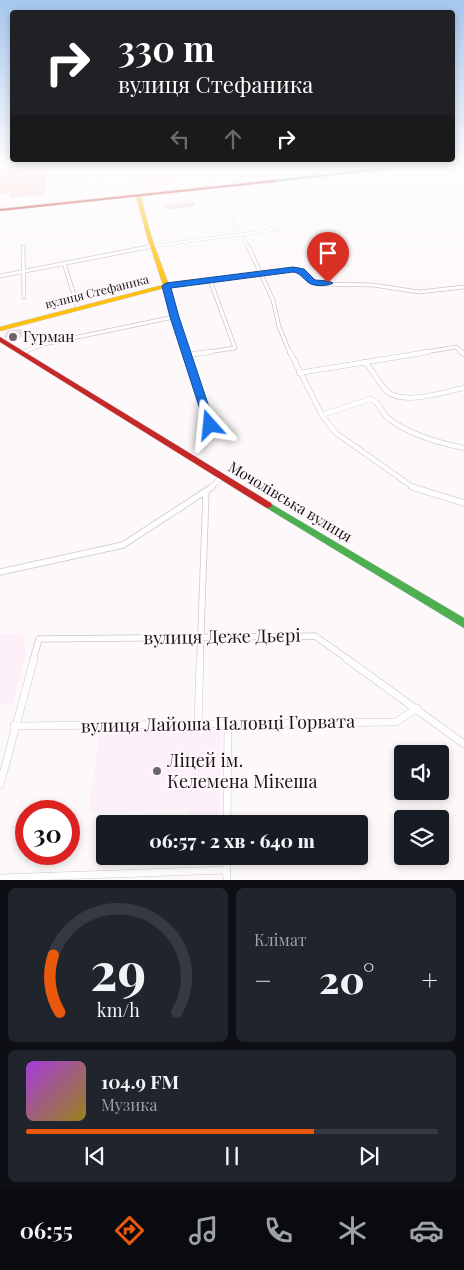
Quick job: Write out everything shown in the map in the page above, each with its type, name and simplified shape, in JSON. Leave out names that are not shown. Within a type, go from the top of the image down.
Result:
[{"type":"main road","points":[[0,210],[51,205]]},
{"type":"main road","points":[[141,205],[166,286]]},
{"type":"main road","name":"вулиця Стефаника","points":[[0,329],[166,286]]},
{"type":"main road","name":"Мочолівська вулиця","points":[[0,339],[21,354],[464,623]]},
{"type":"street","points":[[224,205],[242,234],[273,300],[279,327],[299,373],[322,415],[336,433],[414,488],[464,503]]},
{"type":"street","points":[[0,276],[152,246],[280,229]]},
{"type":"street","points":[[23,247],[24,296]]},
{"type":"street","points":[[64,263],[78,308]]},
{"type":"street","name":"вулиця Стефаника","points":[[166,286],[297,270],[318,284],[373,285],[419,292],[464,287]]},
{"type":"street","points":[[187,355],[235,348],[210,280]]},
{"type":"street","points":[[166,286],[174,317],[210,425]]},
{"type":"street","points":[[21,354],[44,344],[174,317]]},
{"type":"street","points":[[299,373],[456,347],[464,354]]},
{"type":"street","points":[[364,362],[371,368],[387,392],[399,398],[410,398],[464,388]]},
{"type":"street","points":[[322,415],[369,399],[377,402],[387,417],[413,431],[441,444],[464,448]]},
{"type":"street","points":[[0,572],[123,545],[206,492],[222,477]]},
{"type":"street","points":[[198,725],[206,492]]},
{"type":"street","name":"вулиця Деже Дьєрі","points":[[14,726],[38,639],[315,636],[417,708],[464,744]]},
{"type":"street","name":"вулиця Лайоша Паловці Горвата","points":[[14,726],[396,722],[417,708]]},
{"type":"street","points":[[227,815],[228,724]]},
{"type":"street","points":[[0,785],[14,726]]},
{"type":"street","points":[[226,865],[228,880]]},
{"type":"street","points":[[0,878],[226,870]]},
{"type":"shaded area","points":[[23,632],[26,654],[13,704],[0,704],[0,634]]},
{"type":"shaded area","name":"Ліцей ім. Келемена Мікеша","points":[[221,731],[219,815],[189,815],[189,809],[88,813],[100,732]]},
{"type":"building","points":[[165,205],[195,206],[167,210]]},
{"type":"building","name":"Гурман","points":[[26,329],[25,332],[33,336],[29,339],[23,336],[13,343],[4,337],[7,331]]},
{"type":"traffic: fast","points":[[268,505],[464,623]]},
{"type":"traffic: slow","points":[[0,329],[166,286],[141,205]]},
{"type":"traffic: jam","points":[[0,210],[47,205]]},
{"type":"traffic: jam","points":[[0,339],[268,505]]},
{"type":"place","name":"Гурман","points":[[13,337]]},
{"type":"place","name":"Ліцей ім. Келемена Мікеша","points":[[157,771]]},
{"type":"route","points":[[210,425],[174,317],[166,286],[293,270],[301,271],[318,284],[328,283]]}]
